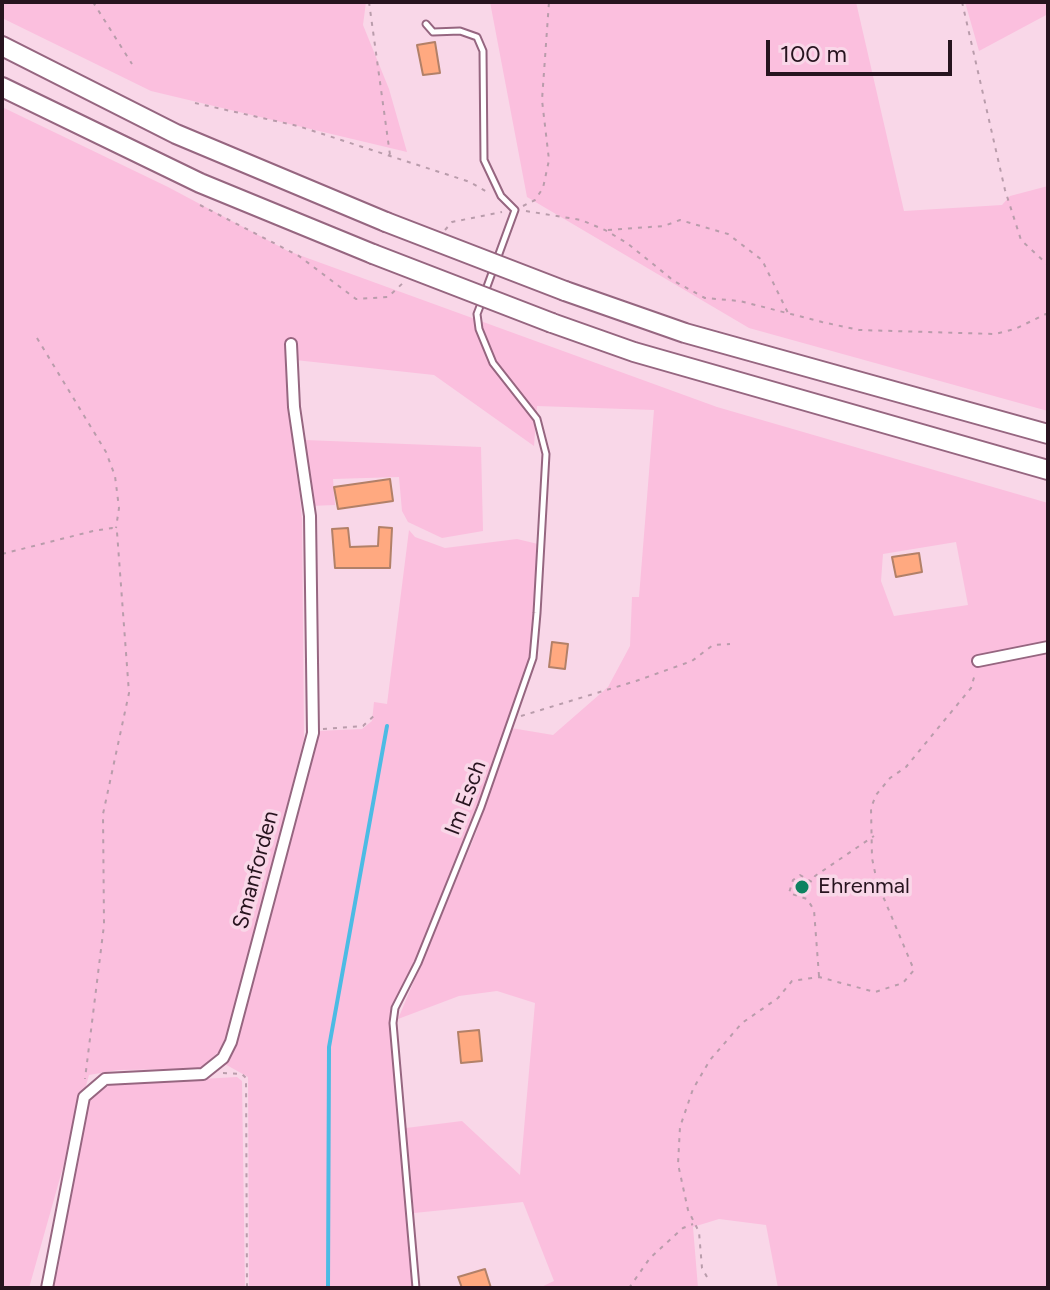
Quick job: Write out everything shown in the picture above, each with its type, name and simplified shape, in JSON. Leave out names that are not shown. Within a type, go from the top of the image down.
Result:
[{"type":"highway","points":[[2,46],[176,134],[386,222],[565,291],[685,333],[1048,434]]},
{"type":"highway","points":[[2,87],[200,183],[552,323],[634,352],[1048,470]]},
{"type":"street","name":"Smanforden","points":[[213,1069],[231,1042],[314,729],[310,516],[294,407],[291,344]]},
{"type":"street","points":[[978,661],[1048,647]]},
{"type":"street","points":[[47,1288],[52,1277],[78,1112],[93,1087],[124,1076],[187,1076],[213,1069]]},
{"type":"lane","points":[[426,24],[433,32],[460,31],[477,37],[486,72],[484,160],[501,196],[515,210]]},
{"type":"lane","name":"Im Esch","points":[[416,1288],[393,1023],[395,1008],[418,963],[481,807],[533,658],[546,454],[537,419],[493,363],[479,329],[477,314],[515,210]]},
{"type":"path","points":[[93,2],[132,64]]},
{"type":"path","points":[[369,2],[390,156]]},
{"type":"path","points":[[515,210],[535,200],[543,188],[549,160],[542,100],[549,2]]},
{"type":"path","points":[[962,2],[1005,190],[1021,240],[1048,265]]},
{"type":"path","points":[[195,103],[298,126],[470,182],[515,210],[547,212],[605,230],[627,243],[674,281],[705,298],[740,301],[859,330],[952,335],[1005,332],[1048,313]]},
{"type":"path","points":[[605,230],[664,226],[680,220],[728,234],[762,260],[789,314]]},
{"type":"path","points":[[37,338],[106,452],[115,476],[119,508],[115,529],[129,693],[103,814],[104,925],[84,1083],[93,1087]]},
{"type":"path","points":[[2,554],[115,529]]},
{"type":"path","points":[[512,718],[636,681],[692,661],[713,645],[730,644]]},
{"type":"path","points":[[707,1277],[678,1164],[680,1127],[693,1089],[710,1060],[742,1023],[778,998],[792,981],[819,977],[875,992],[903,983],[914,970],[877,882],[872,858],[874,835],[871,808],[876,795],[890,778],[906,767],[971,688],[978,661]]},
{"type":"path","points":[[314,729],[363,726],[377,713]]},
{"type":"path","points":[[819,977],[814,910],[807,899],[789,893],[793,880],[800,875],[812,882],[815,876],[874,835]]},
{"type":"path","points":[[213,1069],[246,1078],[247,1288]]},
{"type":"path","points":[[629,1288],[650,1258],[683,1228],[694,1224]]},
{"type":"shaded area","points":[[2,2],[366,2],[363,25],[389,89],[407,152],[151,91],[2,18]]},
{"type":"shaded area","points":[[490,2],[856,2],[904,211],[1002,205],[1010,196],[1048,186],[1048,411],[749,328],[527,197]]},
{"type":"shaded area","points":[[965,2],[1048,2],[1048,14],[979,51]]},
{"type":"shaded area","points":[[2,107],[168,187],[288,251],[717,407],[1048,503],[1048,1288],[778,1288],[766,1225],[719,1219],[693,1227],[698,1288],[539,1288],[554,1281],[523,1202],[414,1213],[406,1128],[462,1121],[520,1175],[535,1003],[497,991],[459,996],[398,1019],[476,833],[511,728],[553,735],[608,687],[630,646],[632,597],[639,597],[654,410],[537,406],[534,446],[434,375],[286,359],[302,519],[304,739],[226,1045],[200,1069],[118,1070],[89,1075],[29,1288],[2,1288]],"holes":[[[956,542],[968,605],[894,616],[881,581],[883,554]]]},
{"type":"shaded area","points":[[305,440],[481,447],[483,531],[442,538],[408,522],[402,511],[399,477],[333,479],[335,505],[310,506]]},
{"type":"shaded area","points":[[409,530],[415,537],[445,548],[517,539],[538,544],[531,658],[479,804],[417,960],[393,1006],[391,1023],[415,1288],[249,1288],[248,1077],[223,1063],[317,731],[362,729],[372,721],[374,702],[387,704]]},
{"type":"shaded area","points":[[237,1077],[242,1081],[245,1288],[49,1288],[58,1270],[84,1107],[91,1096],[112,1084]]},
{"type":"building","points":[[435,42],[440,73],[423,75],[417,45]]},
{"type":"building","points":[[390,479],[393,501],[338,509],[334,487]]},
{"type":"building","points":[[379,527],[392,528],[390,568],[335,568],[332,529],[348,528],[350,547],[378,546]]},
{"type":"building","points":[[919,553],[922,572],[896,577],[892,557]]},
{"type":"building","points":[[552,642],[568,644],[565,669],[549,667]]},
{"type":"building","points":[[479,1030],[482,1061],[461,1063],[458,1032]]},
{"type":"building","points":[[485,1269],[491,1288],[462,1288],[458,1277]]},
{"type":"waterway","points":[[328,1288],[329,1047],[387,726]]},
{"type":"place","name":"Ehrenmal","points":[[802,887]]}]
